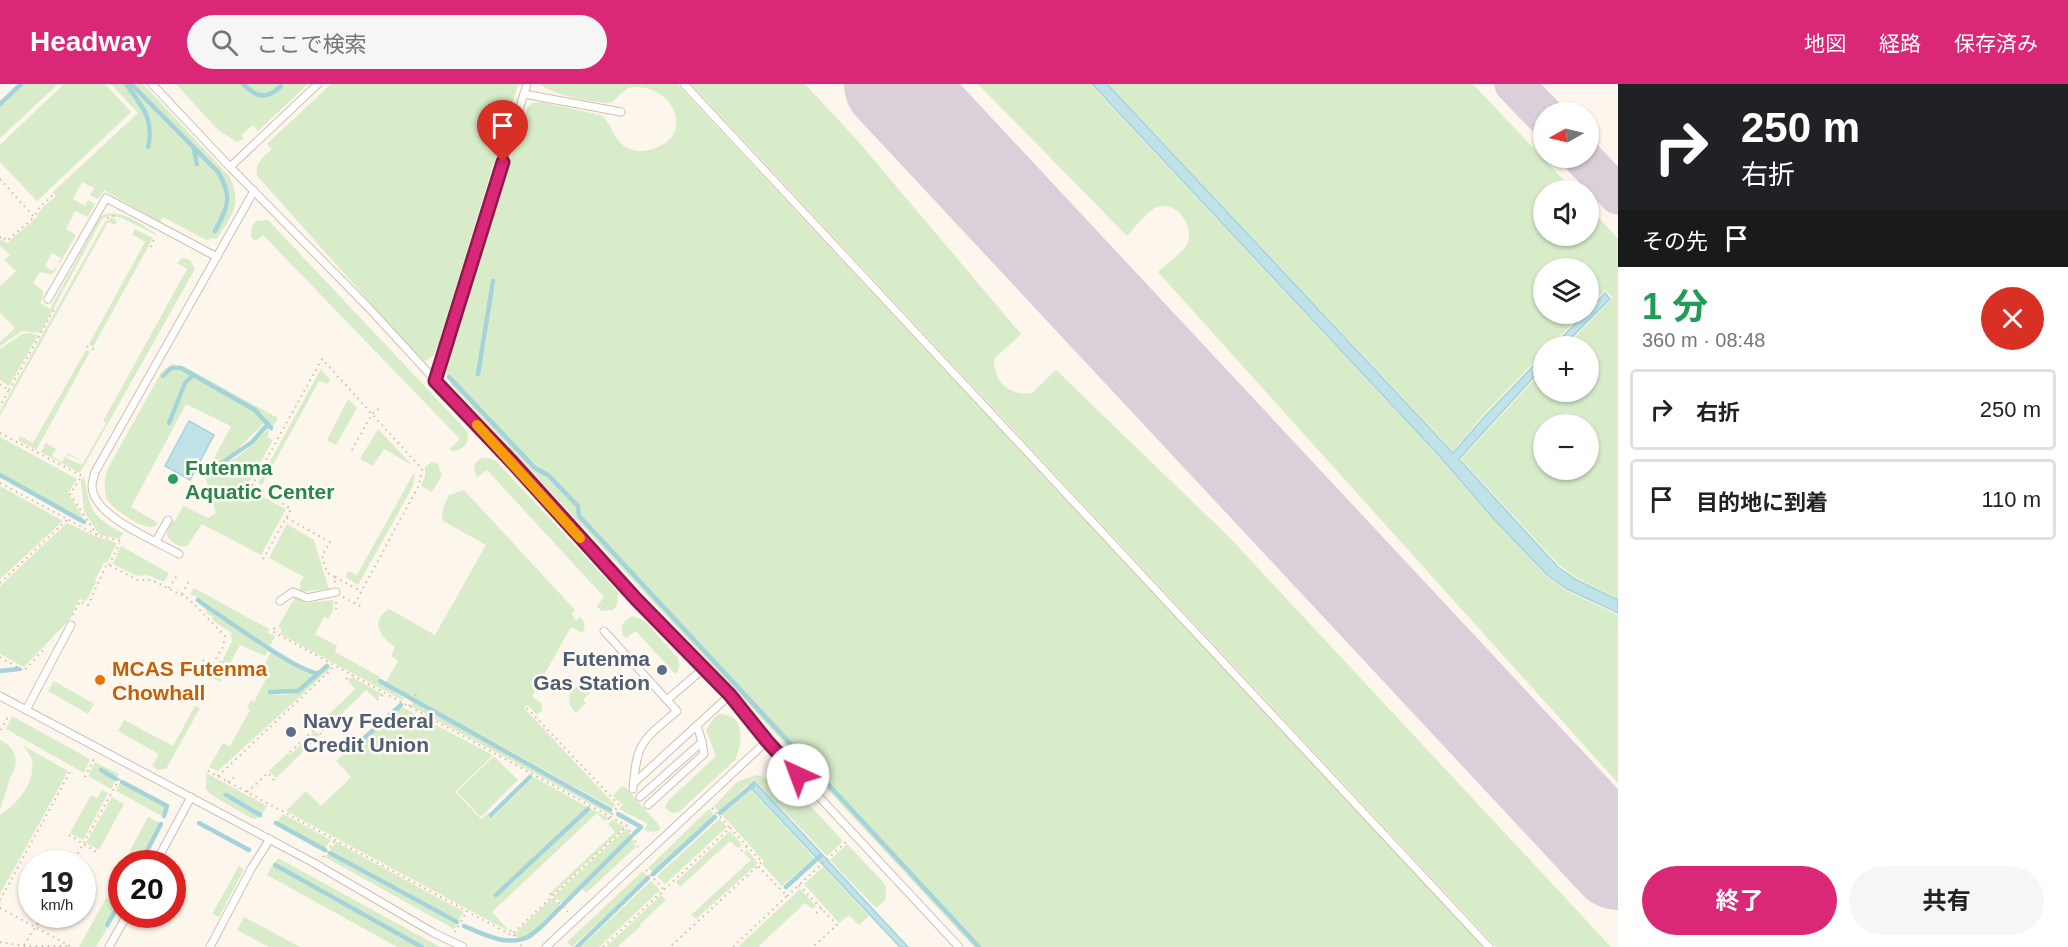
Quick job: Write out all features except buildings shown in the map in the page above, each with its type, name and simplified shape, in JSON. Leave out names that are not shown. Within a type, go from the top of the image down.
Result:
[{"type":"lane","points":[[152,84],[368,308],[636,599],[730,695],[767,741],[958,947]]},
{"type":"lane","points":[[230,167],[318,84]]},
{"type":"lane","points":[[435,381],[527,84]]},
{"type":"lane","points":[[684,84],[1489,947]]},
{"type":"lane","points":[[524,94],[621,112]]},
{"type":"lane","points":[[179,554],[114,518],[96,500],[92,486],[95,472],[254,191]]},
{"type":"lane","points":[[48,299],[106,198],[217,257]]},
{"type":"lane","points":[[156,541],[168,520]]},
{"type":"lane","points":[[280,602],[293,592],[307,598],[336,592]]},
{"type":"lane","points":[[26,710],[70,623]]},
{"type":"lane","points":[[604,631],[677,711],[642,741],[637,755],[633,786],[730,695]]},
{"type":"lane","points":[[667,700],[704,668]]},
{"type":"lane","points":[[0,696],[270,839],[463,947]]},
{"type":"lane","points":[[648,805],[704,754],[698,725]]},
{"type":"lane","points":[[546,947],[767,741]]},
{"type":"lane","points":[[640,797],[702,742]]},
{"type":"lane","points":[[163,850],[191,797]]},
{"type":"lane","points":[[210,947],[251,869],[270,839]]},
{"type":"lane","points":[[109,947],[120,928]]},
{"type":"path","points":[[0,179],[34,216]]},
{"type":"path","points":[[0,238],[2,236],[7,241],[53,195]]},
{"type":"path","points":[[104,221],[109,217],[119,218]]},
{"type":"path","points":[[147,232],[156,237],[151,246]]},
{"type":"path","points":[[0,406],[59,300]]},
{"type":"path","points":[[87,346],[94,350]]},
{"type":"path","points":[[263,559],[291,509],[252,486],[322,359],[422,469],[418,485],[355,603]]},
{"type":"path","points":[[0,384],[9,390]]},
{"type":"path","points":[[352,450],[372,414],[380,408]]},
{"type":"path","points":[[0,433],[82,476],[70,494],[97,535]]},
{"type":"path","points":[[0,483],[97,535],[120,542],[88,605],[80,601],[70,623]]},
{"type":"path","points":[[287,518],[330,542],[322,556],[327,573],[361,591]]},
{"type":"path","points":[[0,583],[67,520]]},
{"type":"path","points":[[109,565],[138,580],[152,579],[182,595],[200,609],[225,636],[223,647],[212,664],[202,660]]},
{"type":"path","points":[[169,588],[177,575]]},
{"type":"path","points":[[335,577],[336,592],[364,608]]},
{"type":"path","points":[[182,595],[189,581]]},
{"type":"path","points":[[275,628],[272,631],[627,826],[639,847]]},
{"type":"path","points":[[0,657],[24,671],[47,646]]},
{"type":"path","points":[[218,776],[335,666]]},
{"type":"path","points":[[346,679],[351,675]]},
{"type":"path","points":[[377,700],[385,693]]},
{"type":"path","points":[[409,705],[416,694]]},
{"type":"path","points":[[527,708],[619,805],[606,822]]},
{"type":"path","points":[[2,730],[9,715]]},
{"type":"path","points":[[290,752],[316,728],[321,734]]},
{"type":"path","points":[[85,777],[95,758],[89,755]]},
{"type":"path","points":[[0,900],[71,770]]},
{"type":"path","points":[[208,771],[511,935],[511,932],[627,826]]},
{"type":"path","points":[[247,792],[268,773],[274,780]]},
{"type":"path","points":[[80,850],[121,776]]},
{"type":"path","points":[[228,782],[236,776]]},
{"type":"path","points":[[670,947],[762,862],[712,808]]},
{"type":"path","points":[[603,947],[730,828]]},
{"type":"path","points":[[69,835],[98,853]]},
{"type":"path","points":[[322,858],[335,840]]},
{"type":"path","points":[[733,947],[847,841]]},
{"type":"path","points":[[741,852],[747,846]]},
{"type":"path","points":[[758,866],[787,896]]},
{"type":"path","points":[[646,870],[665,891]]},
{"type":"path","points":[[799,885],[837,924],[813,947]]},
{"type":"path","points":[[551,895],[568,912]]},
{"type":"path","points":[[0,908],[18,918]]},
{"type":"path","points":[[816,914],[822,909]]},
{"type":"path","points":[[455,932],[466,911]]},
{"type":"path","points":[[23,946],[35,928]]},
{"type":"path","points":[[38,928],[71,947]]},
{"type":"path","points":[[684,928],[688,931]]},
{"type":"path","points":[[511,932],[522,947]]},
{"type":"path","points":[[0,942],[23,946],[71,947]]},
{"type":"green space","points":[[23,84],[58,84],[0,138],[0,106]]},
{"type":"green space","points":[[64,84],[105,84],[131,112],[37,201],[0,162],[0,145]]},
{"type":"green space","points":[[111,84],[124,84],[147,118],[150,128],[148,148],[152,131],[150,123],[147,114],[127,84],[130,84],[192,147],[196,164],[198,164],[194,149],[220,177],[226,189],[227,201],[213,232],[216,233],[225,217],[229,203],[229,196],[224,180],[219,171],[133,84],[142,84],[147,88],[229,176],[235,194],[234,209],[216,239],[206,240],[163,217],[160,222],[104,190],[98,199],[90,195],[94,188],[82,182],[73,199],[85,206],[88,200],[95,204],[88,217],[75,211],[66,229],[76,235],[60,263],[58,262],[61,258],[52,253],[45,266],[53,271],[55,267],[57,268],[52,275],[40,272],[33,283],[43,291],[40,303],[50,309],[100,217],[114,213],[122,215],[157,234],[120,217],[107,216],[102,219],[40,333],[22,331],[0,346],[0,342],[15,328],[0,313],[0,286],[16,271],[4,260],[10,255],[0,246],[0,241],[2,239],[7,243],[36,218],[41,209],[56,196],[53,192],[138,113]]},
{"type":"green space","points":[[176,84],[308,84],[258,131],[253,125],[241,135],[244,139],[237,142],[218,130]]},
{"type":"green space","points":[[331,84],[518,84],[438,345],[433,356],[425,361],[418,356],[258,177],[258,164],[272,149],[267,144]]},
{"type":"green space","points":[[541,84],[677,84],[1484,947],[974,947],[452,386],[448,379],[446,365],[448,357],[527,108],[532,103],[540,102],[601,115],[622,144],[636,151],[652,149],[666,143],[673,134],[676,123],[675,112],[669,102],[647,88],[629,88],[610,103],[563,95]]},
{"type":"green space","points":[[691,84],[805,84],[857,140],[1021,334],[994,359],[997,374],[1004,386],[1016,392],[1032,393],[1056,370],[1229,537],[1611,947],[1496,947]]},
{"type":"green space","points":[[978,84],[1090,84],[1430,447],[1546,576],[1567,591],[1618,615],[1618,783],[1158,272],[1186,246],[1189,231],[1183,217],[1172,208],[1157,207],[1145,216],[1127,236]]},
{"type":"green space","points":[[1108,84],[1473,84],[1533,148],[1533,168],[1552,168],[1564,180],[1533,180],[1533,246],[1599,246],[1599,218],[1618,239],[1618,599],[1577,578],[1559,565],[1461,459],[1533,381],[1533,402],[1599,402],[1599,336],[1576,336],[1588,324],[1599,324],[1599,312],[1613,298],[1605,290],[1599,296],[1599,258],[1533,258],[1533,324],[1572,324],[1560,336],[1533,336],[1533,363],[1484,414],[1453,451]]},
{"type":"green space","points":[[111,218],[117,220],[115,225],[108,222],[0,416],[0,411],[105,222]]},
{"type":"green space","points":[[268,220],[467,431],[468,438],[464,447],[454,451],[449,449],[460,439],[263,235],[255,241],[251,237],[252,226],[256,221]]},
{"type":"green space","points":[[135,229],[153,238],[93,347],[89,344],[145,242],[132,234]]},
{"type":"green space","points":[[182,258],[190,260],[195,269],[80,473],[41,452],[46,443],[56,449],[52,456],[62,462],[68,453],[80,460],[67,455],[66,458],[82,465],[106,423],[103,421],[187,269],[177,263]]},
{"type":"green space","points":[[22,334],[38,335],[9,386],[0,380],[0,349]]},
{"type":"green space","points":[[86,350],[90,352],[36,450],[18,440],[20,436],[33,443]]},
{"type":"green space","points":[[172,364],[185,367],[278,418],[273,427],[256,409],[178,366],[167,368],[161,377],[163,379],[170,370],[175,368],[190,375],[183,382],[167,422],[168,425],[171,423],[187,384],[194,377],[254,411],[264,423],[233,454],[217,466],[238,456],[268,429],[267,437],[273,440],[246,488],[286,509],[261,555],[202,524],[187,546],[176,544],[167,536],[173,520],[175,521],[183,506],[208,518],[216,513],[205,476],[231,426],[186,404],[131,507],[158,523],[152,527],[133,521],[107,499],[105,481],[107,470],[162,371]]},
{"type":"green space","points":[[321,369],[330,380],[328,384],[319,381],[262,485],[258,483]]},
{"type":"green space","points":[[348,399],[357,408],[336,445],[327,440]]},
{"type":"green space","points":[[378,429],[412,465],[384,449],[373,466],[360,459]]},
{"type":"green space","points":[[0,437],[77,479],[68,493],[85,521],[0,473]]},
{"type":"green space","points":[[482,458],[496,461],[618,592],[617,605],[613,610],[601,611],[597,606],[604,597],[487,470],[477,477],[474,470],[476,462]]},
{"type":"green space","points":[[432,462],[438,464],[442,475],[432,492],[421,486],[425,476],[425,467]]},
{"type":"green space","points":[[415,471],[413,486],[358,585],[346,577],[348,571],[357,575]]},
{"type":"green space","points":[[84,476],[88,497],[94,511],[104,522],[123,533],[119,539],[99,534],[84,511],[81,481]]},
{"type":"green space","points":[[0,486],[63,521],[0,579]]},
{"type":"green space","points":[[464,490],[575,610],[572,614],[576,621],[580,617],[584,623],[583,633],[571,627],[532,696],[542,704],[542,710],[537,715],[528,705],[524,708],[615,805],[613,808],[386,682],[398,661],[391,656],[395,647],[385,639],[379,629],[378,624],[383,614],[389,609],[435,635],[486,545],[443,521],[443,511],[449,495]]},
{"type":"green space","points":[[67,523],[117,543],[107,563],[104,562],[86,601],[79,599],[70,619],[24,667],[0,654],[0,586]]},
{"type":"green space","points":[[287,524],[314,540],[329,589],[300,592],[300,583],[304,577],[269,558]]},
{"type":"green space","points":[[121,546],[169,573],[164,582],[147,575],[137,576],[113,564]]},
{"type":"green space","points":[[194,588],[269,629],[268,633],[275,636],[270,646],[233,623],[200,598],[190,594]]},
{"type":"green space","points":[[295,597],[306,603],[333,600],[333,610],[328,619],[324,617],[315,634],[337,646],[335,652],[380,677],[377,681],[404,698],[402,700],[280,634],[282,629],[278,627]]},
{"type":"green space","points":[[198,602],[268,651],[265,656],[240,645],[220,682],[206,674],[211,667],[214,669],[219,660],[222,661],[233,639],[230,636],[232,633],[212,620],[213,617],[206,613],[207,611]]},
{"type":"green space","points":[[633,616],[645,621],[678,658],[679,667],[675,674],[636,631],[626,638],[623,635],[622,625]]},
{"type":"green space","points":[[271,652],[304,672],[315,675],[298,689],[270,690],[269,694],[284,695],[299,692],[330,666],[332,667],[218,771],[209,767],[223,743],[230,746],[250,710],[247,708],[251,700],[254,702],[269,673],[262,669]]},
{"type":"green space","points":[[352,677],[382,694],[376,699],[366,690],[323,732],[317,726],[355,689],[348,680]]},
{"type":"green space","points":[[54,681],[94,704],[88,714],[48,691]]},
{"type":"green space","points":[[580,684],[587,685],[591,689],[583,700],[586,703],[576,713],[569,697],[572,690]]},
{"type":"green space","points":[[413,701],[612,813],[611,815],[411,706]]},
{"type":"green space","points":[[195,706],[200,708],[166,769],[158,770],[152,766],[159,754],[118,731],[124,720],[173,746]]},
{"type":"green space","points":[[402,707],[493,755],[455,792],[481,819],[488,813],[493,817],[534,777],[587,807],[494,894],[494,897],[497,897],[591,809],[609,818],[605,821],[597,813],[492,912],[510,932],[286,811],[306,791],[321,806],[351,777],[336,761],[347,750],[351,753]]},
{"type":"green space","points":[[719,714],[728,715],[738,724],[741,738],[735,760],[679,812],[671,812],[665,807],[667,802],[716,756],[706,730]]},
{"type":"green space","points":[[12,716],[90,759],[84,773],[6,729]]},
{"type":"green space","points":[[315,731],[320,735],[276,778],[269,771]]},
{"type":"green space","points":[[0,740],[13,750],[16,763],[0,809]]},
{"type":"green space","points":[[22,745],[68,771],[24,850],[18,850],[18,861],[0,894],[0,815],[19,799],[28,784],[32,768],[29,754]]},
{"type":"green space","points":[[494,756],[518,780],[481,817],[457,792]]},
{"type":"green space","points":[[95,762],[119,774],[117,777],[100,768],[98,771],[115,781],[111,789],[88,776]]},
{"type":"green space","points":[[206,773],[267,806],[262,814],[226,793],[224,794],[224,797],[259,817],[251,818],[210,794],[206,789]]},
{"type":"green space","points":[[757,775],[793,787],[843,841],[827,856],[754,779],[719,812],[714,806],[738,781]]},
{"type":"green space","points":[[120,782],[164,807],[162,816],[116,791]]},
{"type":"green space","points":[[621,787],[625,787],[658,824],[660,829],[658,831],[649,832],[644,829],[648,824],[619,809],[623,805],[613,796]]},
{"type":"green space","points":[[102,790],[108,793],[83,840],[70,833],[91,795],[97,798]]},
{"type":"green space","points":[[751,790],[814,858],[782,886],[762,864],[764,861],[722,815]]},
{"type":"green space","points":[[112,797],[124,804],[99,850],[86,843]]},
{"type":"green space","points":[[709,809],[714,815],[653,872],[648,868]]},
{"type":"green space","points":[[283,814],[331,840],[325,848],[277,822]]},
{"type":"green space","points":[[148,817],[160,823],[146,850],[130,850]]},
{"type":"green space","points":[[719,819],[727,827],[665,884],[657,876]]},
{"type":"green space","points":[[612,820],[625,827],[552,895],[550,893],[615,832],[608,824]]},
{"type":"green space","points":[[627,828],[631,836],[562,903],[554,896]]},
{"type":"green space","points":[[730,831],[742,845],[738,848],[730,841],[680,887],[676,882]]},
{"type":"green space","points":[[632,839],[636,847],[586,893],[582,889]]},
{"type":"green space","points":[[336,842],[464,912],[458,921],[330,850]]},
{"type":"green space","points":[[847,844],[884,883],[885,900],[876,908],[830,860]]},
{"type":"green space","points":[[747,850],[758,863],[696,919],[691,915],[751,860],[744,853]]},
{"type":"green space","points":[[327,854],[457,925],[454,929],[325,857]]},
{"type":"green space","points":[[278,858],[440,947],[427,947],[275,863]]},
{"type":"green space","points":[[239,866],[244,869],[219,917],[212,914]]},
{"type":"green space","points":[[272,866],[418,947],[397,947],[267,875]]},
{"type":"green space","points":[[823,867],[869,916],[859,925],[849,915],[839,923],[804,884]]},
{"type":"green space","points":[[643,871],[648,877],[572,947],[567,942]]},
{"type":"green space","points":[[651,881],[660,890],[599,947],[581,947]]},
{"type":"green space","points":[[800,889],[816,906],[812,909],[805,903],[758,947],[738,947]]},
{"type":"green space","points":[[661,895],[666,900],[640,924],[641,926],[617,947],[606,947]]},
{"type":"green space","points":[[106,898],[108,899],[108,918],[104,925],[108,927],[96,947],[79,947],[89,928],[96,928],[96,916]]},
{"type":"green space","points":[[552,898],[560,906],[527,936],[518,939],[514,934]]},
{"type":"green space","points":[[244,917],[300,947],[269,947],[237,930]]},
{"type":"water","points":[[1092,84],[1107,84],[1453,453],[1533,366],[1533,378],[1459,459],[1558,567],[1577,580],[1618,600],[1618,613],[1567,589],[1547,575],[1492,517],[1435,451]]},
{"type":"water","points":[[1605,293],[1610,299],[1599,310],[1599,299]]},
{"type":"water","points":[[1575,324],[1585,324],[1573,336],[1563,336]]},
{"type":"water","points":[[189,421],[214,435],[190,480],[165,466]]},
{"type":"water","points":[[754,781],[908,947],[900,947],[749,786]]},
{"type":"waterway","points":[[0,104],[21,84]]},
{"type":"waterway","points":[[126,84],[148,120],[150,128],[148,147]]},
{"type":"waterway","points":[[131,84],[218,172],[223,180],[227,195],[226,209],[215,231]]},
{"type":"waterway","points":[[243,84],[262,96],[271,94],[281,86]]},
{"type":"waterway","points":[[194,149],[197,164]]},
{"type":"waterway","points":[[478,374],[493,281]]},
{"type":"waterway","points":[[163,376],[171,368],[181,368],[255,410],[271,428]]},
{"type":"waterway","points":[[169,423],[185,383],[193,375]]},
{"type":"waterway","points":[[449,377],[535,468],[548,475],[578,506],[579,516],[979,947]]},
{"type":"waterway","points":[[219,465],[252,442],[268,424]]},
{"type":"waterway","points":[[0,475],[84,522]]},
{"type":"waterway","points":[[198,600],[280,656],[318,674]]},
{"type":"waterway","points":[[270,692],[298,691],[327,666]]},
{"type":"waterway","points":[[0,671],[19,669]]},
{"type":"waterway","points":[[380,681],[610,810]]},
{"type":"waterway","points":[[351,750],[401,705]]},
{"type":"waterway","points":[[101,770],[116,779]]},
{"type":"waterway","points":[[491,815],[530,777]]},
{"type":"waterway","points":[[122,782],[167,806],[164,816]]},
{"type":"waterway","points":[[720,813],[753,785]]},
{"type":"waterway","points":[[226,795],[260,815]]},
{"type":"waterway","points":[[496,895],[588,809]]},
{"type":"waterway","points":[[618,814],[641,827],[634,834]]},
{"type":"waterway","points":[[653,874],[715,817]]},
{"type":"waterway","points":[[199,823],[249,850]]},
{"type":"waterway","points":[[276,823],[325,850]]},
{"type":"waterway","points":[[147,850],[161,824]]},
{"type":"waterway","points":[[464,926],[487,936],[504,940],[512,941],[528,937],[543,925],[631,837]]},
{"type":"waterway","points":[[330,853],[457,922]]},
{"type":"waterway","points":[[786,887],[820,856]]},
{"type":"waterway","points":[[275,865],[422,947]]},
{"type":"waterway","points":[[577,947],[648,878]]},
{"type":"taxiway","points":[[1514,84],[1533,104]]},
{"type":"taxiway","points":[[1592,168],[1618,195]]},
{"type":"runway","points":[[893,84],[1618,861]]},
{"type":"slow traffic","points":[[477,425],[580,538]]},
{"type":"place","name":"Futenma Aquatic Center","points":[[173,479]]},
{"type":"place","name":"Futenma Gas Station","points":[[662,670]]},
{"type":"place","name":"MCAS Futenma Chowhall","points":[[100,680]]},
{"type":"place","name":"Navy Federal Credit Union","points":[[291,732]]},
{"type":"route","points":[[503,162],[435,381],[636,599],[730,695],[798,775]]}]
